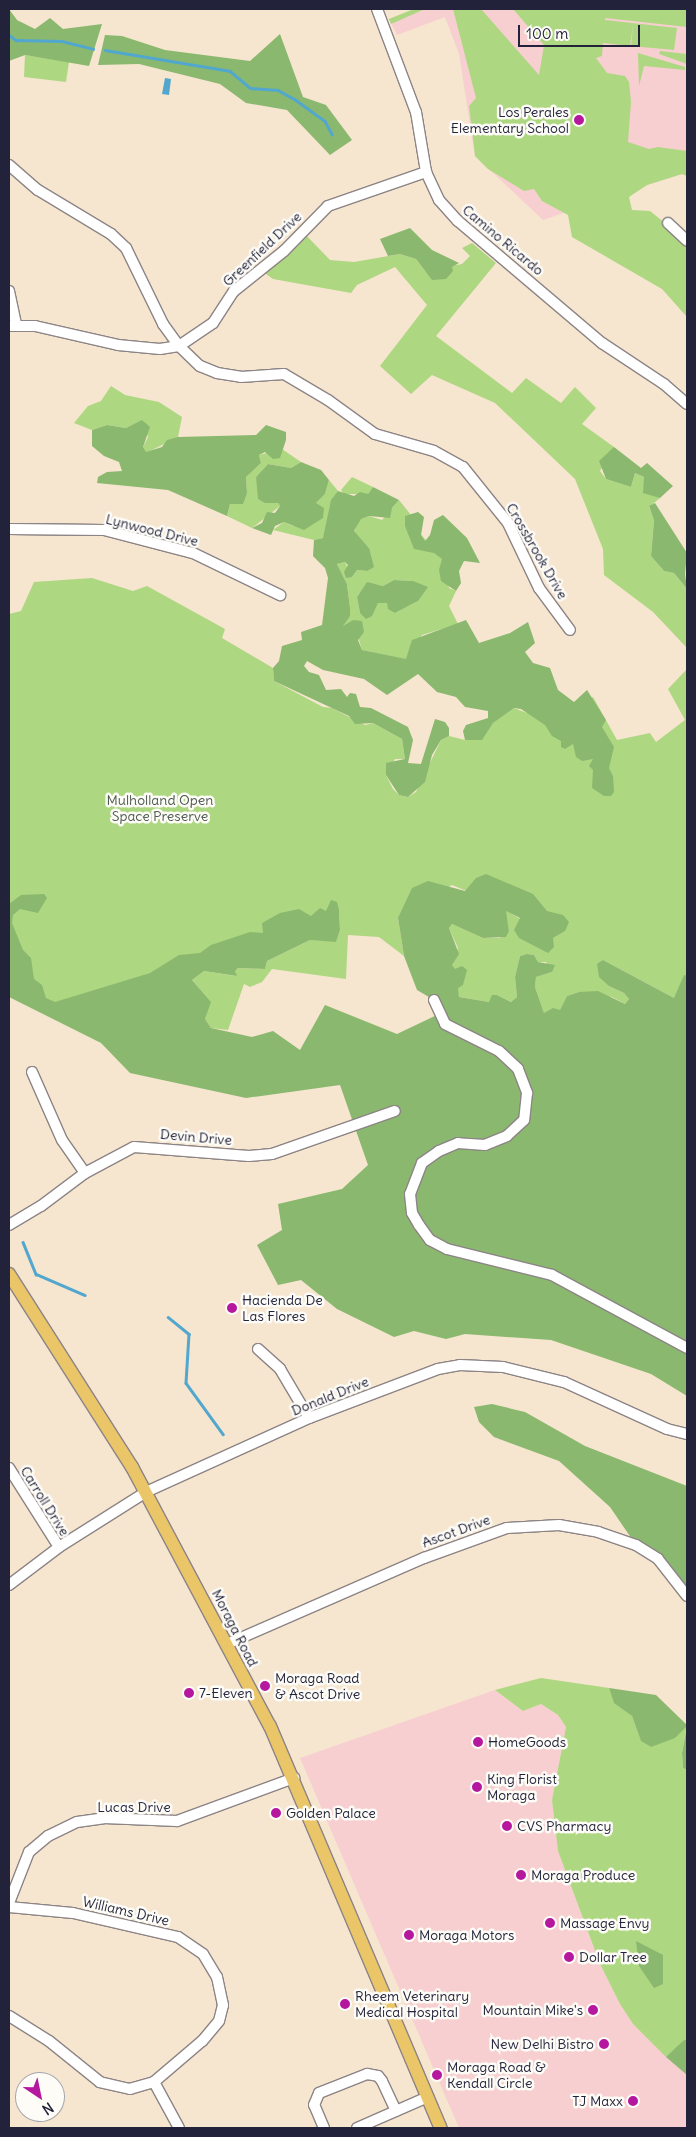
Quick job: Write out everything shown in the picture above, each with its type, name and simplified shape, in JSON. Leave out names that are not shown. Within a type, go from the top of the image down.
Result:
[{"type":"main road","name":"Moraga Road","points":[[9,1274],[98,1410],[146,1492],[227,1644],[294,1778],[441,2128]]},
{"type":"street","name":"Camino Ricardo","points":[[377,9],[416,112],[426,172],[439,200],[458,222],[602,343],[664,384],[687,404]]},
{"type":"street","name":"Crossbrook Drive","points":[[9,165],[38,190],[111,234],[126,248],[148,299],[179,346],[200,366],[217,373],[241,377],[284,374],[297,380],[375,434],[434,451],[463,467],[508,523],[539,588],[570,630]]},
{"type":"street","name":"Greenfield Drive","points":[[12,325],[118,345],[160,349],[179,346],[213,323],[234,291],[284,251],[328,206],[426,172]]},
{"type":"street","points":[[668,223],[687,241]]},
{"type":"street","points":[[9,291],[12,325]]},
{"type":"street","name":"Lynwood Drive","points":[[9,529],[104,530],[193,553],[280,595]]},
{"type":"street","points":[[434,1000],[445,1024],[499,1051],[518,1069],[527,1093],[524,1120],[506,1136],[485,1145],[458,1144],[439,1151],[422,1163],[410,1194],[412,1213],[419,1225],[430,1240],[447,1249],[552,1275],[687,1348]]},
{"type":"street","points":[[32,1072],[62,1140],[85,1173]]},
{"type":"street","name":"Devin Drive","points":[[9,1225],[41,1206],[85,1173],[134,1147],[249,1156],[272,1154],[395,1111]]},
{"type":"street","points":[[258,1349],[280,1369],[310,1418]]},
{"type":"street","name":"Donald Drive","points":[[9,1585],[59,1547],[146,1492],[310,1418],[438,1369],[488,1366],[564,1382],[687,1434]]},
{"type":"street","name":"Carroll Drive","points":[[9,1468],[59,1547]]},
{"type":"street","name":"Ascot Drive","points":[[227,1644],[424,1558],[507,1528],[559,1525],[598,1532],[636,1545],[658,1559],[687,1596]]},
{"type":"street","name":"Lucas Drive","points":[[9,1903],[29,1852],[48,1836],[77,1822],[104,1818],[177,1821],[294,1778]]},
{"type":"street","name":"Williams Drive","points":[[9,1907],[74,1913],[170,1936],[203,1954],[216,1978],[223,2005],[220,2021],[154,2082],[130,2088],[100,2082],[49,2041],[9,2016]]},
{"type":"street","points":[[324,2128],[314,2105],[319,2093],[367,2074],[378,2076],[382,2081],[396,2111]]},
{"type":"street","points":[[154,2082],[179,2128]]},
{"type":"street","points":[[357,2128],[428,2097]]},
{"type":"shaded area","name":"Los Perales Elementary School","points":[[414,9],[687,9],[687,176],[682,174],[647,185],[633,193],[622,205],[578,208],[543,220],[475,156],[459,54],[445,17],[397,35],[389,19]]},
{"type":"shaded area","points":[[495,1690],[523,1711],[541,1704],[558,1715],[566,1727],[552,1800],[558,1851],[600,1964],[620,2004],[633,2024],[687,2075],[687,2128],[459,2128],[300,1758]]},
{"type":"green space","points":[[9,9],[17,20],[35,29],[50,18],[63,29],[102,24],[89,66],[25,55],[9,61]]},
{"type":"green space","points":[[414,9],[425,9],[391,24],[389,19]]},
{"type":"green space","name":"Los Perales Elementary School","points":[[453,9],[481,9],[539,75],[544,45],[513,9],[687,9],[687,27],[605,18],[605,20],[677,28],[674,50],[631,46],[633,25],[630,46],[603,43],[602,56],[596,58],[607,73],[625,76],[629,82],[631,102],[628,142],[649,149],[658,147],[687,151],[687,176],[682,174],[647,185],[629,197],[632,210],[650,211],[687,241],[687,317],[662,289],[572,237],[568,215],[542,201],[534,189],[524,191],[488,169],[475,156],[469,106],[476,98]]},
{"type":"green space","points":[[280,34],[303,97],[326,105],[352,140],[330,155],[287,110],[246,103],[220,84],[139,64],[98,65],[105,35],[122,36],[165,50],[250,61]]},
{"type":"green space","points":[[660,51],[687,54],[687,64],[659,54]]},
{"type":"green space","points":[[638,53],[685,67],[685,70],[644,66],[639,86]]},
{"type":"green space","points":[[25,55],[69,62],[66,82],[24,77]]},
{"type":"green space","points":[[410,228],[432,250],[459,263],[452,267],[453,271],[446,279],[432,280],[416,259],[400,254],[388,256],[380,239]]},
{"type":"green space","points":[[302,231],[330,260],[354,262],[400,254],[416,259],[425,271],[462,264],[470,256],[462,248],[472,243],[496,263],[436,336],[512,393],[526,378],[561,403],[575,387],[596,408],[582,424],[614,447],[600,471],[606,479],[631,487],[635,473],[644,477],[650,493],[660,498],[649,507],[654,519],[651,556],[664,571],[674,573],[687,589],[687,648],[653,612],[604,575],[603,549],[575,479],[495,403],[432,375],[411,394],[380,366],[427,305],[395,267],[357,285],[351,293],[273,279],[259,269]]},
{"type":"green space","points":[[111,386],[125,395],[159,402],[182,417],[178,437],[146,453],[143,447],[148,437],[142,421],[126,428],[107,425],[92,430],[74,423],[88,406],[101,401]]},
{"type":"green space","points":[[142,420],[150,427],[143,447],[146,452],[162,447],[167,440],[178,437],[256,435],[266,425],[286,432],[286,440],[280,458],[273,459],[265,452],[259,455],[261,463],[246,477],[247,493],[243,504],[230,504],[227,516],[168,490],[97,483],[98,477],[107,472],[122,471],[119,462],[104,456],[92,446],[92,430],[107,425],[126,428]]},
{"type":"green space","points":[[614,447],[641,468],[647,463],[673,486],[660,498],[643,493],[644,477],[635,473],[631,487],[606,479],[599,461]]},
{"type":"green space","points":[[282,449],[301,462],[291,468],[268,464],[256,477],[265,503],[278,503],[280,506],[252,528],[227,516],[230,504],[247,493],[246,477],[261,463],[259,455]]},
{"type":"green space","points":[[301,462],[321,470],[329,480],[325,494],[316,503],[324,508],[323,518],[304,530],[284,522],[275,526],[271,535],[252,528],[262,523],[267,512],[275,513],[280,506],[278,503],[265,503],[258,499],[256,477],[268,464],[291,468]]},
{"type":"green space","points":[[352,477],[373,487],[368,494],[344,494],[341,490]]},
{"type":"green space","points":[[329,480],[338,491],[329,509],[330,519],[323,538],[314,540],[273,530],[284,522],[293,526],[325,494]]},
{"type":"green space","points":[[373,487],[399,500],[392,508],[390,518],[369,516],[361,519],[354,531],[369,548],[374,567],[367,571],[357,570],[352,577],[346,578],[344,572],[348,565],[345,562],[337,564],[347,584],[350,608],[350,616],[343,626],[353,620],[362,621],[364,632],[358,640],[362,650],[406,659],[412,640],[466,620],[479,643],[510,633],[528,622],[535,643],[525,652],[533,663],[550,668],[558,690],[574,702],[587,690],[606,720],[602,727],[614,747],[609,768],[613,776],[614,792],[611,796],[604,796],[592,788],[593,770],[589,766],[593,759],[582,761],[576,757],[573,744],[565,749],[561,747],[561,741],[552,736],[545,725],[521,709],[514,708],[493,723],[482,740],[465,740],[463,731],[466,725],[488,718],[488,711],[465,707],[456,697],[437,692],[418,674],[387,695],[364,679],[323,670],[307,661],[304,666],[309,672],[319,675],[326,690],[341,689],[347,697],[350,693],[356,694],[360,707],[371,708],[408,727],[413,740],[408,763],[421,764],[435,719],[445,722],[449,728],[449,736],[441,740],[432,755],[425,782],[408,797],[399,795],[386,775],[386,763],[405,759],[402,739],[373,723],[355,724],[349,716],[274,681],[273,668],[279,661],[282,646],[302,640],[301,632],[322,625],[328,578],[325,568],[313,556],[314,540],[323,538],[331,500],[338,491],[354,496],[360,492],[368,494]]},
{"type":"green space","points":[[399,500],[411,515],[405,516],[443,560],[449,588],[456,591],[449,606],[458,624],[422,635],[406,660],[362,650],[353,620],[343,627],[350,608],[347,584],[337,564],[345,562],[352,577],[357,570],[367,571],[369,548],[354,532],[360,519],[369,516],[382,520]],"holes":[[[394,580],[413,581],[418,601],[395,613],[387,603],[378,603],[372,611],[360,613],[357,597],[367,583],[383,586]]]},
{"type":"green space","points":[[655,503],[687,553],[685,574],[687,589],[674,573],[664,571],[651,556],[654,520],[649,506]]},
{"type":"green space","points":[[418,512],[424,517],[421,535],[425,541],[430,535],[434,520],[443,515],[467,538],[480,563],[464,561],[459,571],[461,583],[456,591],[441,581],[439,570],[442,559],[434,553],[414,549],[405,526],[405,516]]},
{"type":"green space","name":"Mulholland Open Space Preserve","points":[[92,578],[133,591],[147,586],[225,629],[222,638],[273,668],[274,681],[323,707],[332,708],[365,725],[373,723],[402,739],[405,759],[395,759],[386,775],[393,789],[399,795],[408,797],[416,792],[441,740],[449,736],[465,740],[489,727],[501,711],[514,708],[555,724],[593,697],[617,740],[650,733],[656,742],[685,720],[668,689],[687,669],[687,995],[674,998],[603,960],[609,986],[624,993],[629,999],[625,1004],[612,997],[579,992],[567,996],[560,1011],[544,1013],[535,987],[536,977],[552,972],[546,962],[538,962],[534,955],[527,954],[520,956],[515,977],[517,997],[511,1002],[497,995],[489,1002],[459,997],[452,965],[458,948],[449,928],[452,924],[483,938],[500,938],[509,931],[505,910],[553,938],[564,931],[452,885],[398,918],[404,956],[379,937],[348,935],[346,979],[272,969],[262,982],[250,987],[244,984],[228,1030],[211,1028],[205,1019],[210,1001],[192,980],[204,971],[236,976],[235,971],[238,968],[265,969],[267,961],[310,940],[336,941],[340,930],[339,910],[311,916],[52,1008],[9,944],[9,614],[21,611],[34,582]]},
{"type":"green space","points":[[394,580],[413,581],[428,587],[418,601],[395,613],[388,609],[387,603],[378,603],[372,616],[366,619],[360,613],[357,597],[367,582],[383,586]]},
{"type":"green space","points":[[486,874],[533,894],[547,911],[563,915],[569,922],[565,931],[553,938],[554,947],[548,953],[519,938],[514,930],[520,918],[506,911],[509,931],[506,937],[483,938],[452,924],[449,928],[459,954],[452,965],[455,969],[462,966],[467,970],[463,985],[458,988],[459,997],[489,1002],[492,995],[497,995],[511,1002],[517,997],[515,977],[520,956],[527,954],[534,955],[538,962],[555,965],[552,972],[536,977],[535,987],[544,1013],[553,1008],[560,1010],[567,996],[579,992],[598,991],[625,1004],[629,999],[624,993],[609,986],[599,977],[597,964],[603,960],[674,998],[684,975],[687,976],[687,1396],[651,1374],[551,1340],[465,1334],[446,1339],[414,1331],[394,1337],[337,1309],[301,1280],[278,1285],[257,1245],[282,1230],[278,1204],[342,1189],[368,1165],[340,1085],[246,1098],[130,1073],[101,1043],[9,997],[9,904],[21,895],[44,894],[47,898],[38,913],[20,909],[13,915],[12,923],[23,950],[31,958],[34,979],[42,985],[46,998],[55,1002],[150,973],[179,955],[200,953],[211,945],[250,932],[263,933],[262,923],[280,913],[299,909],[311,916],[320,908],[326,911],[331,900],[337,902],[339,910],[340,930],[336,942],[310,940],[267,961],[265,969],[238,968],[235,971],[237,976],[204,971],[192,980],[211,1002],[205,1019],[211,1028],[252,1037],[273,1031],[300,1050],[325,1005],[397,1034],[439,1014],[434,1000],[417,990],[404,956],[398,918],[412,888],[428,881],[465,891],[476,878]]},
{"type":"green space","points":[[492,1404],[525,1412],[585,1446],[687,1486],[687,1596],[658,1559],[636,1545],[610,1507],[559,1461],[494,1437],[479,1422],[474,1407]]},
{"type":"green space","points":[[541,1678],[609,1688],[614,1702],[632,1716],[641,1740],[651,1747],[687,1724],[682,1753],[683,1768],[687,1770],[687,2040],[666,2057],[633,2024],[620,2004],[600,1964],[558,1851],[552,1800],[566,1727],[558,1715],[541,1704],[523,1711],[495,1690]]},
{"type":"green space","points":[[609,1688],[656,1695],[687,1726],[675,1738],[651,1747],[641,1741],[632,1716],[614,1703]]},
{"type":"green space","points":[[687,1726],[687,1770],[683,1768],[682,1753]]},
{"type":"green space","points":[[636,1941],[663,1955],[663,1984],[654,1988],[639,1966]]},
{"type":"green space","points":[[684,2040],[687,2040],[687,2075],[666,2057]]},
{"type":"water","points":[[165,78],[171,79],[169,95],[162,94]]},
{"type":"waterway","points":[[9,35],[16,40],[62,41],[93,49]]},
{"type":"waterway","points":[[105,50],[230,71],[250,88],[278,90],[296,100],[325,121],[332,134]]},
{"type":"waterway","points":[[23,1242],[36,1274],[85,1295]]},
{"type":"waterway","points":[[168,1317],[189,1334],[186,1383],[223,1434]]},
{"type":"place","name":"Los Perales Elementary School","points":[[579,120]]},
{"type":"place","name":"Hacienda De Las Flores","points":[[232,1308]]},
{"type":"place","name":"Moraga Road & Ascot Drive","points":[[265,1686]]},
{"type":"place","name":"7-Eleven","points":[[189,1693]]},
{"type":"place","name":"HomeGoods","points":[[478,1742]]},
{"type":"place","name":"King Florist Moraga","points":[[477,1787]]},
{"type":"place","name":"Golden Palace","points":[[276,1813]]},
{"type":"place","name":"CVS Pharmacy","points":[[507,1826]]},
{"type":"place","name":"Moraga Produce","points":[[521,1875]]},
{"type":"place","name":"Massage Envy","points":[[550,1923]]},
{"type":"place","name":"Moraga Motors","points":[[409,1935]]},
{"type":"place","name":"Dollar Tree","points":[[569,1957]]},
{"type":"place","name":"Rheem Veterinary Medical Hospital","points":[[345,2004]]},
{"type":"place","name":"Mountain Mike's","points":[[593,2010]]},
{"type":"place","name":"New Delhi Bistro","points":[[604,2044]]},
{"type":"place","name":"Moraga Road & Kendall Circle","points":[[437,2075]]},
{"type":"place","name":"TJ Maxx","points":[[633,2101]]}]
